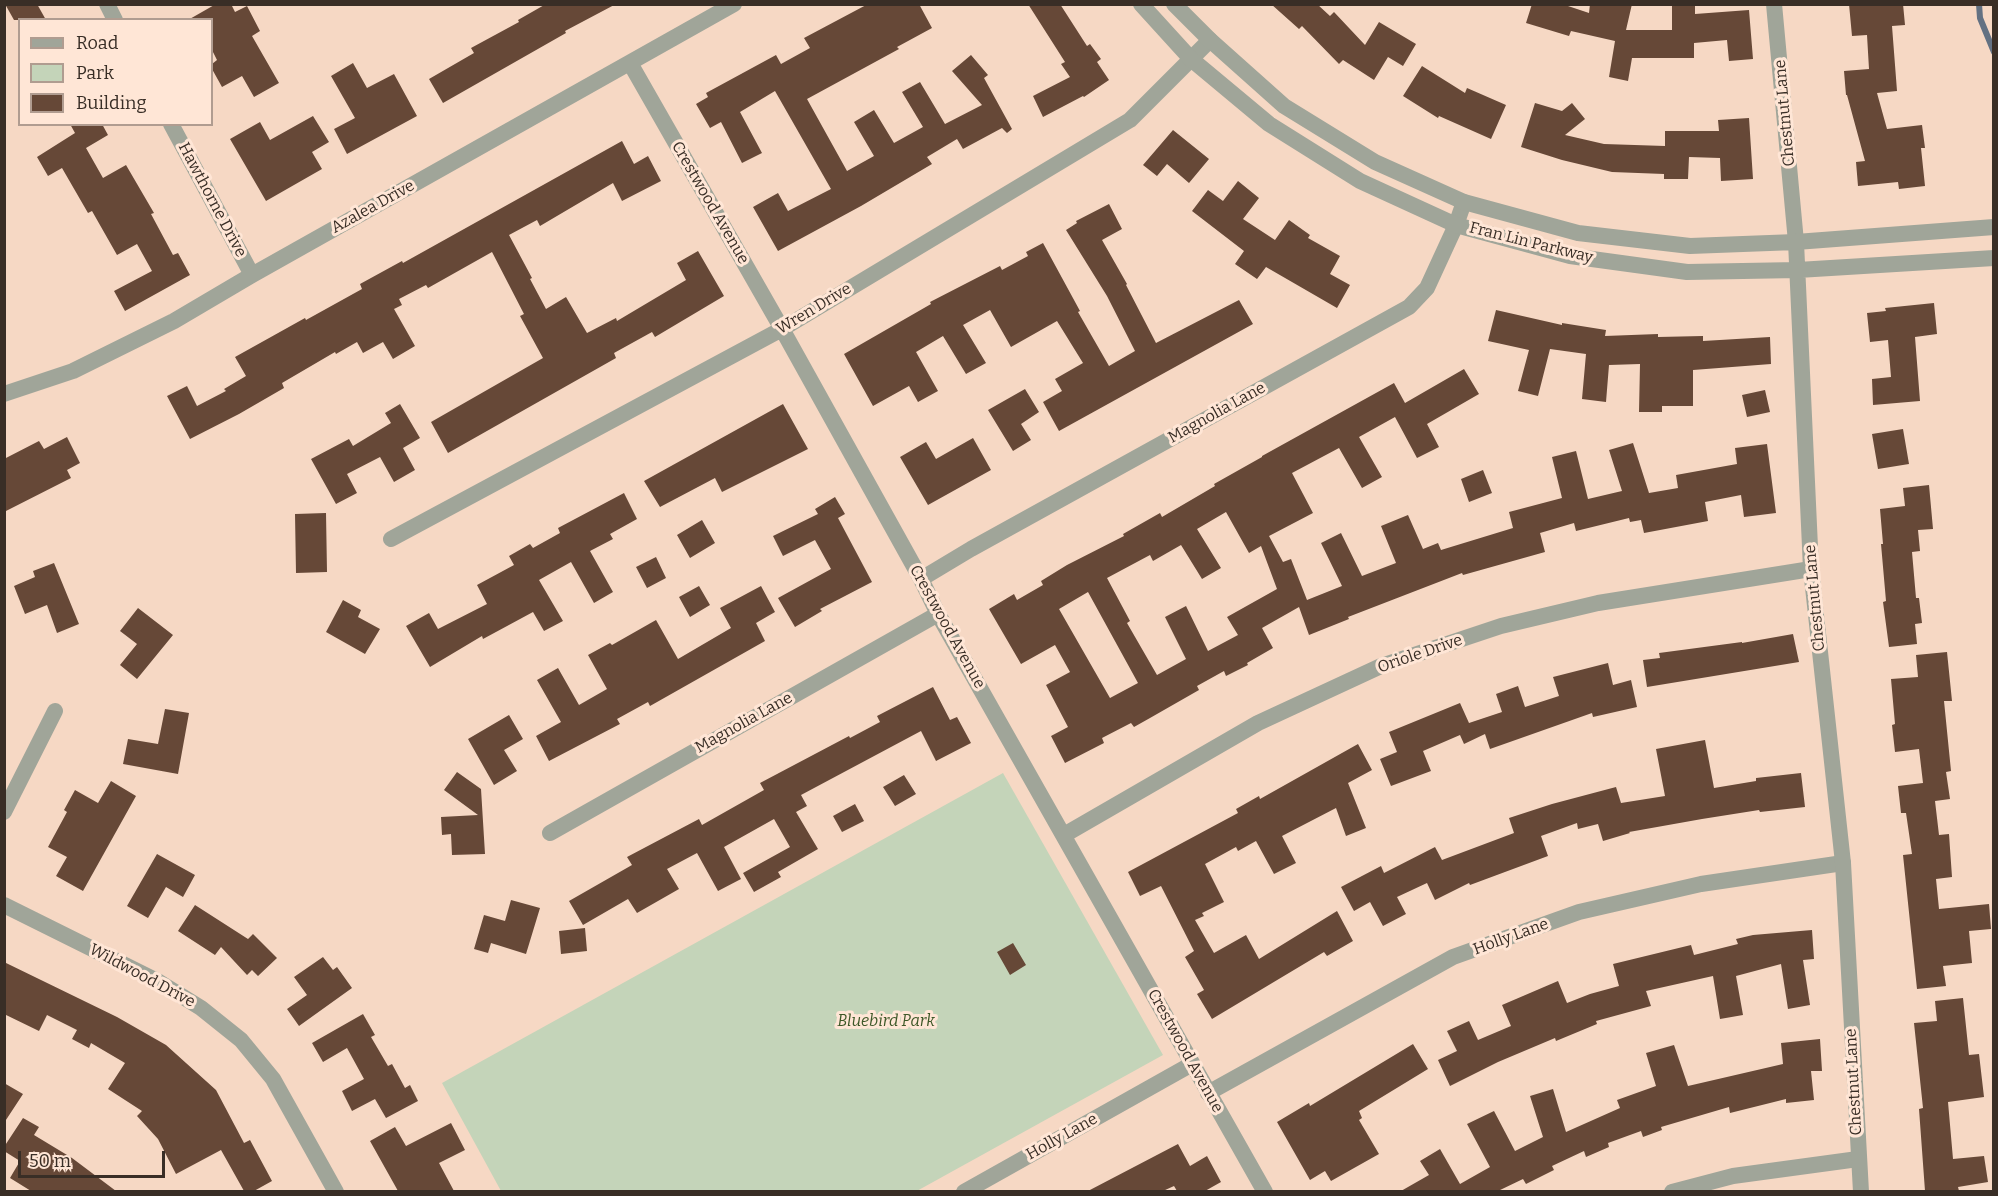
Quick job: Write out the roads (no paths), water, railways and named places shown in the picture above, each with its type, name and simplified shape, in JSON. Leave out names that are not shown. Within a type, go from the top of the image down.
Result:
[{"type":"street","points":[[107,4],[114,18]]},
{"type":"street","name":"Azalea Drive","points":[[4,394],[73,371],[174,321],[734,4]]},
{"type":"street","name":"Fran Lin Parkway","points":[[1141,4],[1191,59],[1269,124],[1350,175],[1456,225],[1570,256],[1675,270],[1798,270],[1994,258]]},
{"type":"street","name":"Fran Lin Parkway","points":[[1174,4],[1210,40],[1284,106],[1375,162],[1464,202],[1578,233],[1689,246],[1796,242],[1994,227]]},
{"type":"street","name":"Chestnut Lane","points":[[1774,4],[1798,270],[1811,569],[1843,863],[1861,1191]]},
{"type":"street","name":"Wren Drive","points":[[392,539],[782,329],[1130,120],[1210,40]]},
{"type":"street","name":"Crestwood Avenue","points":[[630,63],[782,329],[921,579],[938,614],[1265,1191]]},
{"type":"street","name":"Hawthorne Drive","points":[[172,126],[252,275]]},
{"type":"street","name":"Magnolia Lane","points":[[921,579],[979,544],[1409,307],[1428,288],[1464,202]]},
{"type":"street","name":"Oriole Drive","points":[[1064,835],[1258,723],[1381,666],[1501,626],[1587,606],[1811,569]]},
{"type":"street","name":"Magnolia Lane","points":[[550,833],[938,614]]},
{"type":"street","points":[[4,812],[55,711]]},
{"type":"street","name":"Holly Lane","points":[[1208,1093],[1464,953],[1579,912],[1701,884],[1843,863]]},
{"type":"street","name":"Wildwood Drive","points":[[4,905],[159,982],[201,1008],[241,1040],[273,1079],[336,1191]]},
{"type":"street","name":"Holly Lane","points":[[964,1191],[1192,1064]]},
{"type":"street","points":[[1672,1191],[1733,1176],[1858,1158]]},
{"type":"waterway","points":[[1979,4],[1980,18],[1994,52]]},
{"type":"park label","name":"Bluebird Park","points":[[886,1022]]}]
